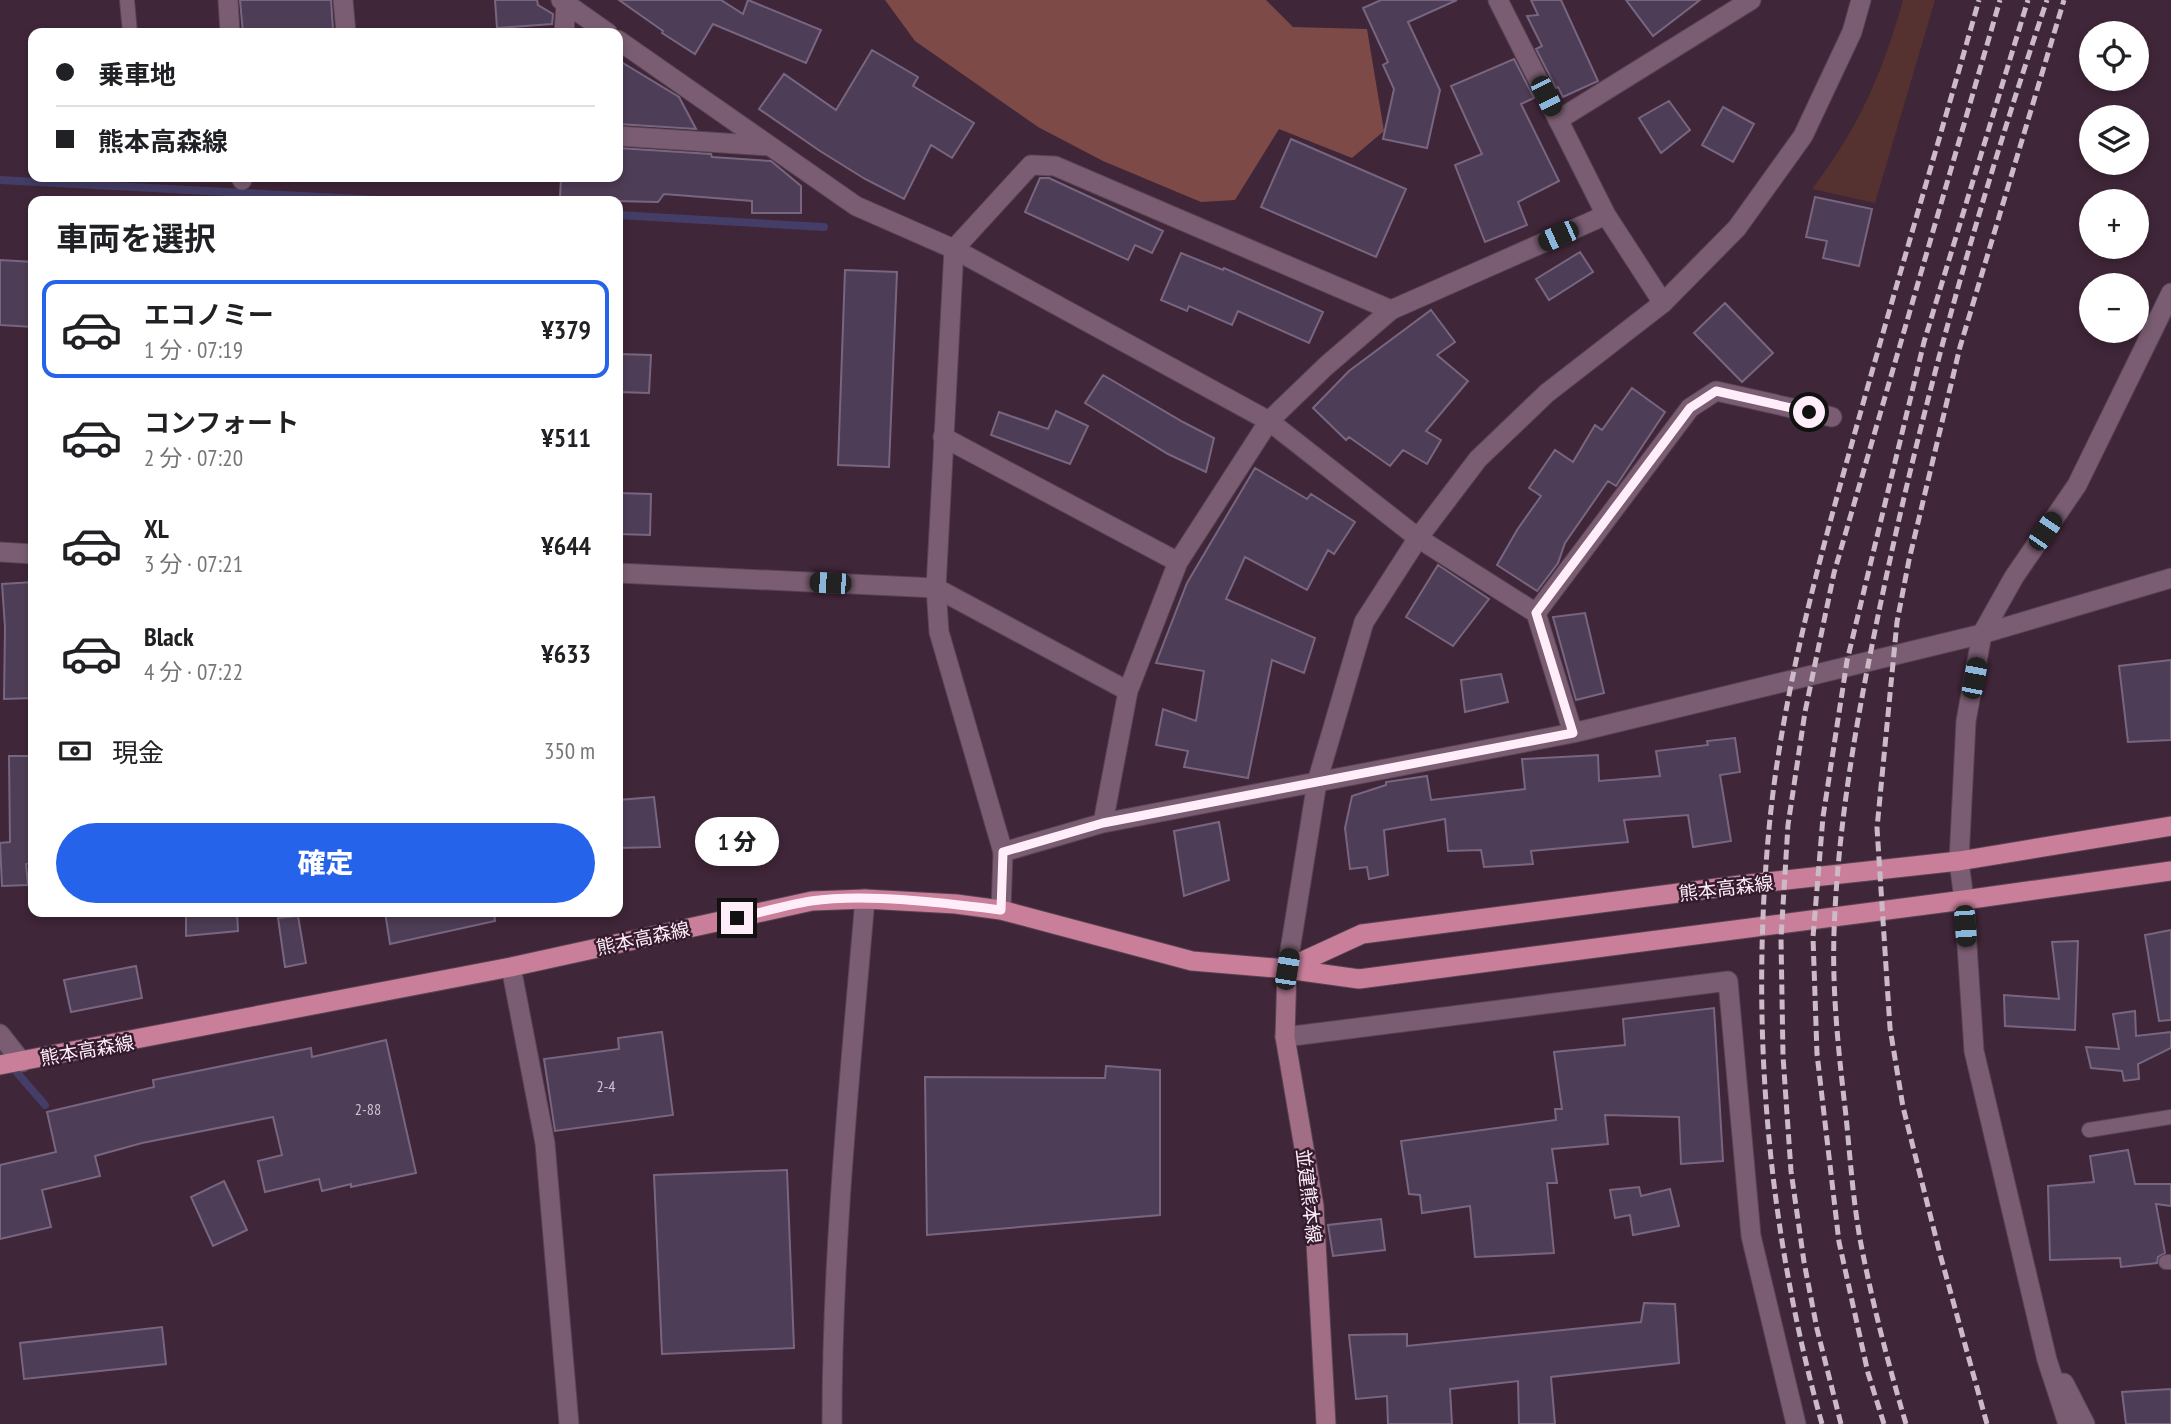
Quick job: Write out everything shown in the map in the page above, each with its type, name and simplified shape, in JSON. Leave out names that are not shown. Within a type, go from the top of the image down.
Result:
[{"type":"main road","name":"熊本高森線","points":[[1287,969],[1362,934],[1740,885],[1959,861],[2171,825]]},
{"type":"main road","name":"熊本高森線","points":[[0,1065],[511,967],[812,901],[865,899],[956,904],[1001,910],[1192,961],[1287,969],[1359,979],[2171,871]]},
{"type":"main road","name":"並建熊本線","points":[[1287,969],[1285,1037],[1314,1206],[1326,1424]]},
{"type":"street","points":[[228,0],[230,28]]},
{"type":"street","points":[[343,0],[346,28]]},
{"type":"street","points":[[1498,0],[1606,215],[1663,303]]},
{"type":"street","points":[[1558,120],[1751,0]]},
{"type":"street","points":[[1287,969],[1317,782],[1364,622],[1418,538],[1478,459],[1547,393],[1663,303],[1737,228],[1802,136],[1852,32],[1861,0]]},
{"type":"street","points":[[563,2],[564,28]]},
{"type":"street","points":[[563,2],[601,28]]},
{"type":"street","points":[[623,43],[856,206],[954,249],[1269,421],[1418,538],[1536,613],[1573,733]]},
{"type":"street","points":[[623,136],[770,146]]},
{"type":"street","points":[[1001,910],[1003,852],[939,632],[936,588],[954,249],[1031,165],[1055,166],[1391,310]]},
{"type":"street","points":[[1103,823],[1128,691],[1178,562],[1269,421],[1326,366],[1391,310],[1606,215]]},
{"type":"street","points":[[2068,1424],[2047,1360],[1974,1051],[1959,861],[1966,721],[1982,634],[2014,577],[2077,485],[2171,293]]},
{"type":"street","points":[[1536,613],[1690,408],[1716,391],[1832,417]]},
{"type":"street","points":[[943,437],[1178,562]]},
{"type":"street","points":[[0,552],[28,554]]},
{"type":"street","points":[[623,573],[936,588],[1128,691]]},
{"type":"street","points":[[1003,852],[1103,823],[1573,733],[1982,634],[2171,578]]},
{"type":"street","points":[[832,1424],[832,1359],[847,1119],[865,899]]},
{"type":"street","points":[[511,967],[545,1143],[569,1424]]},
{"type":"street","points":[[1285,1037],[1728,981],[1751,1236],[1796,1424]]},
{"type":"street","points":[[0,1034],[22,1062]]},
{"type":"street","points":[[2047,1360],[2067,1388],[2085,1424]]},
{"type":"lane","points":[[127,0],[130,28]]},
{"type":"lane","points":[[2089,1130],[2171,1116]]},
{"type":"shaded area","points":[[885,0],[1266,0],[1293,27],[1367,29],[1384,131],[1352,158],[1279,129],[1235,200],[1201,202],[1103,161],[1038,127],[915,41]]},
{"type":"shaded area","points":[[1903,0],[1935,0],[1875,203],[1812,189],[1856,122],[1878,75]]},
{"type":"building","points":[[240,0],[331,0],[333,28],[243,28]]},
{"type":"building","points":[[495,0],[537,0],[538,5],[553,14],[552,24],[497,28]]},
{"type":"building","points":[[619,0],[721,0],[743,14],[748,0],[821,30],[806,63],[713,24],[695,54]]},
{"type":"building","points":[[1381,0],[1457,0],[1408,22],[1440,90],[1427,148],[1383,139],[1394,89],[1383,65],[1388,62],[1363,8]]},
{"type":"building","points":[[1531,0],[1561,0],[1598,81],[1563,97],[1536,49],[1542,46],[1527,16],[1538,15]]},
{"type":"building","points":[[1626,0],[1700,0],[1653,36]]},
{"type":"building","points":[[872,50],[918,77],[913,86],[974,123],[952,158],[931,145],[904,199],[865,179],[759,109],[784,74],[836,110]]},
{"type":"building","points":[[1514,59],[1534,98],[1521,104],[1559,181],[1518,202],[1527,225],[1485,242],[1455,165],[1482,154],[1451,86]]},
{"type":"building","points":[[623,63],[679,97],[696,129],[623,124]]},
{"type":"building","points":[[1669,101],[1690,130],[1661,153],[1639,118]]},
{"type":"building","points":[[1723,107],[1754,124],[1733,162],[1702,145]]},
{"type":"building","points":[[1291,139],[1406,189],[1376,257],[1261,207]]},
{"type":"building","points":[[623,148],[711,154],[712,157],[771,161],[801,186],[801,213],[752,213],[752,201],[664,194],[658,202],[623,201],[623,196],[560,196],[561,182],[623,182]]},
{"type":"building","points":[[1040,178],[1049,178],[1163,231],[1152,253],[1135,245],[1128,260],[1025,212]]},
{"type":"building","points":[[1815,197],[1872,209],[1859,266],[1823,258],[1827,241],[1806,237]]},
{"type":"building","points":[[1580,252],[1593,272],[1549,300],[1536,279]]},
{"type":"building","points":[[1181,253],[1223,270],[1224,268],[1323,312],[1309,343],[1238,311],[1232,325],[1189,306],[1187,311],[1161,300]]},
{"type":"building","points":[[0,260],[28,262],[28,327],[0,325]]},
{"type":"building","points":[[845,270],[897,272],[889,467],[838,465]]},
{"type":"building","points":[[1725,303],[1773,353],[1742,382],[1694,333]]},
{"type":"building","points":[[1431,310],[1455,342],[1437,355],[1468,381],[1426,431],[1441,440],[1427,464],[1403,450],[1390,466],[1349,437],[1346,440],[1313,408],[1349,371]]},
{"type":"building","points":[[623,354],[651,355],[649,393],[623,392]]},
{"type":"building","points":[[1103,375],[1214,438],[1206,472],[1168,454],[1085,403]]},
{"type":"building","points":[[1632,388],[1665,412],[1616,486],[1608,481],[1565,543],[1558,563],[1537,591],[1497,565],[1541,496],[1529,488],[1555,450],[1573,462],[1595,425],[1602,430]]},
{"type":"building","points":[[1056,411],[1088,426],[1070,464],[991,435],[999,412],[1048,429]]},
{"type":"building","points":[[1255,468],[1307,499],[1311,494],[1355,522],[1334,554],[1328,550],[1307,590],[1245,557],[1226,599],[1315,638],[1304,673],[1272,660],[1248,778],[1184,767],[1188,751],[1156,745],[1163,709],[1196,721],[1204,671],[1156,663],[1187,583]]},
{"type":"building","points":[[623,493],[651,494],[650,535],[623,534]]},
{"type":"building","points":[[1438,565],[1489,599],[1453,646],[1406,617]]},
{"type":"building","points":[[28,582],[28,698],[4,699],[5,627],[2,584]]},
{"type":"building","points":[[1585,613],[1604,693],[1576,700],[1553,617]]},
{"type":"building","points":[[2171,660],[2171,740],[2128,742],[2119,666]]},
{"type":"building","points":[[1501,674],[1508,702],[1465,712],[1461,680]]},
{"type":"building","points":[[1735,738],[1740,772],[1720,775],[1731,841],[1693,847],[1688,815],[1624,820],[1628,842],[1531,851],[1533,864],[1484,867],[1481,850],[1448,851],[1445,819],[1384,830],[1388,875],[1369,879],[1367,867],[1350,869],[1345,828],[1352,796],[1386,785],[1386,782],[1427,776],[1431,800],[1525,789],[1522,759],[1598,755],[1599,781],[1660,776],[1656,751],[1708,745],[1707,741]]},
{"type":"building","points":[[9,756],[28,756],[28,885],[2,886],[0,843],[10,842]]},
{"type":"building","points":[[654,797],[660,847],[623,848],[623,800]]},
{"type":"building","points":[[1219,822],[1229,880],[1184,896],[1174,831]]},
{"type":"building","points":[[186,917],[237,917],[238,931],[186,936]]},
{"type":"building","points":[[298,917],[306,963],[285,967],[278,918]]},
{"type":"building","points":[[386,917],[495,917],[495,921],[390,944]]},
{"type":"building","points":[[2171,930],[2171,1020],[2159,1021],[2145,935]]},
{"type":"building","points":[[2078,941],[2075,1030],[2005,1026],[2004,995],[2059,999],[2052,942]]},
{"type":"building","points":[[136,966],[142,998],[71,1012],[64,980]]},
{"type":"building","points":[[1714,1008],[1723,1161],[1681,1164],[1679,1117],[1605,1115],[1608,1144],[1552,1149],[1557,1183],[1547,1183],[1554,1253],[1475,1257],[1470,1206],[1422,1213],[1420,1195],[1409,1194],[1401,1141],[1556,1120],[1555,1109],[1562,1109],[1554,1052],[1625,1045],[1623,1019]]},
{"type":"building","points":[[2135,1011],[2136,1036],[2171,1032],[2171,1048],[2138,1064],[2139,1079],[2124,1081],[2122,1071],[2091,1068],[2086,1047],[2119,1049],[2113,1014]]},
{"type":"building","points":[[662,1032],[673,1115],[555,1131],[544,1059],[619,1049],[618,1038]]},
{"type":"building","points":[[386,1040],[416,1173],[322,1191],[319,1179],[265,1192],[258,1161],[282,1155],[273,1117],[142,1143],[95,1156],[100,1176],[42,1190],[51,1227],[0,1239],[0,1165],[56,1152],[47,1112],[154,1087],[153,1080],[311,1048],[312,1057]]},
{"type":"building","points":[[1106,1066],[1160,1070],[1160,1215],[927,1235],[925,1077],[1105,1078]]},
{"type":"building","points":[[2128,1150],[2135,1184],[2171,1184],[2171,1206],[2156,1204],[2165,1253],[2158,1257],[2157,1263],[2121,1267],[2120,1258],[2050,1260],[2048,1186],[2094,1182],[2090,1156]]},
{"type":"building","points":[[787,1170],[794,1348],[662,1354],[654,1175]]},
{"type":"building","points":[[224,1181],[247,1230],[213,1246],[191,1197]]},
{"type":"building","points":[[1639,1187],[1641,1196],[1670,1189],[1679,1226],[1633,1235],[1630,1215],[1615,1218],[1610,1190]]},
{"type":"building","points":[[1381,1219],[1385,1250],[1333,1256],[1328,1225]]},
{"type":"building","points":[[1644,1303],[1675,1304],[1679,1363],[1551,1377],[1555,1424],[1519,1424],[1518,1381],[1450,1389],[1452,1424],[1388,1424],[1387,1396],[1356,1399],[1349,1335],[1407,1334],[1407,1346],[1641,1322]]},
{"type":"building","points":[[162,1327],[166,1364],[24,1379],[20,1343]]},
{"type":"building","points":[[2171,1389],[2171,1424],[2126,1424],[2122,1392]]},
{"type":"waterway","points":[[0,180],[28,181]]},
{"type":"waterway","points":[[38,182],[303,196]]},
{"type":"waterway","points":[[623,215],[824,227]]},
{"type":"waterway","points":[[0,1053],[45,1105]]},
{"type":"railway","points":[[1822,1424],[1788,1278],[1768,1129],[1762,978],[1769,829],[1791,683],[1814,586],[1979,0]]},
{"type":"railway","points":[[1841,1424],[1817,1329],[1791,1171],[1783,1056],[1781,938],[1788,825],[1805,712],[1834,573],[2000,0]]},
{"type":"railway","points":[[1884,1424],[1868,1373],[1839,1242],[1817,1054],[1813,937],[1823,817],[1847,661],[1924,342],[2028,0]]},
{"type":"railway","points":[[1906,1424],[1870,1286],[1854,1193],[1834,979],[1840,844],[1868,666],[1902,505],[1958,287],[2047,0]]},
{"type":"railway","points":[[1987,1424],[1903,1107],[1890,1028],[1877,828],[1897,622],[1909,560],[1960,347],[2064,0]]},
{"type":"route","points":[[737,918],[812,901],[865,899],[956,904],[1001,910],[1003,852],[1103,823],[1573,733],[1536,613],[1690,408],[1716,391],[1809,412]]}]
